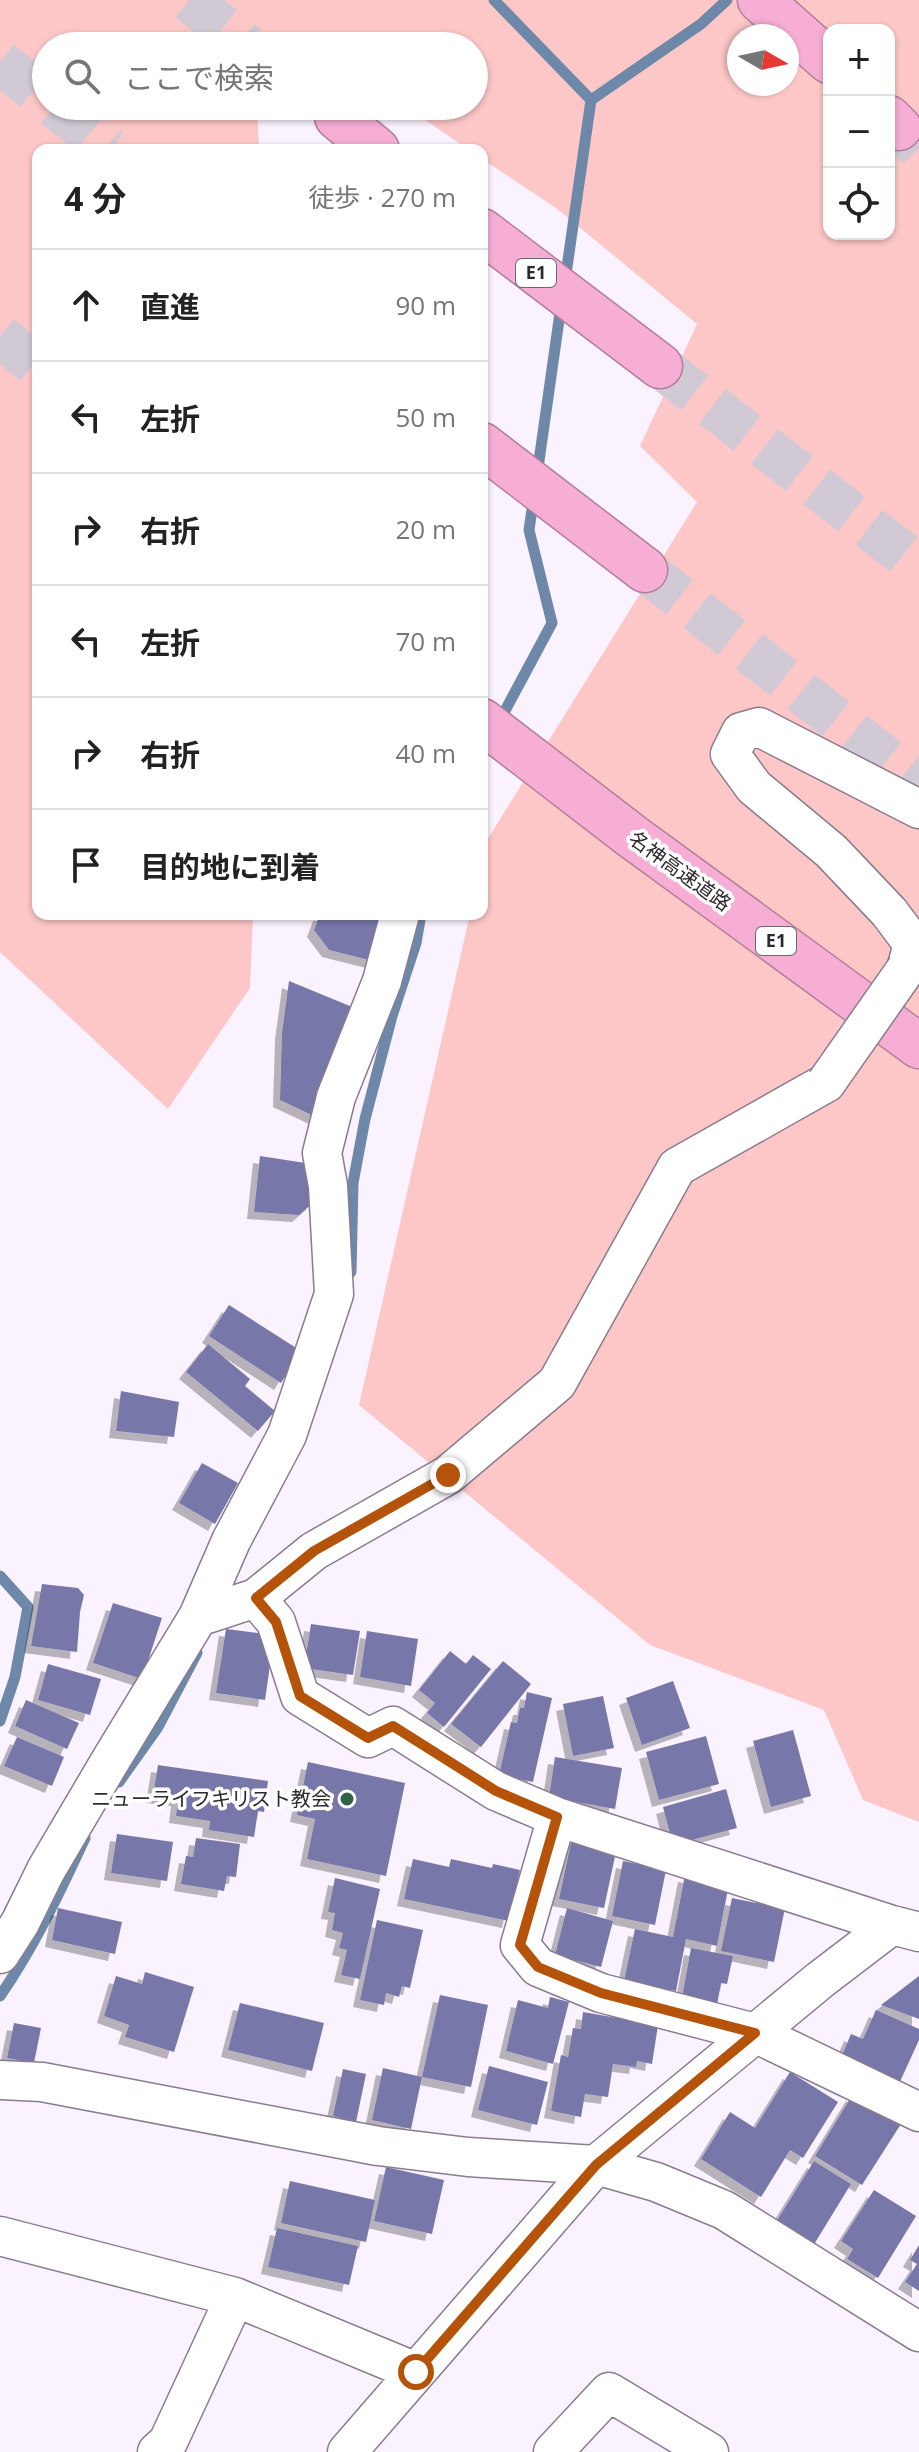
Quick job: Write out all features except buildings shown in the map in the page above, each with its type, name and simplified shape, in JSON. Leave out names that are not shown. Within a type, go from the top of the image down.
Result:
[{"type":"highway","points":[[760,0],[823,56]]},
{"type":"highway","points":[[341,120],[370,144]]},
{"type":"highway","name":"E1","points":[[488,236],[660,366]]},
{"type":"highway","points":[[488,450],[632,560]]},
{"type":"highway","name":"名神高速道路","points":[[488,726],[633,837],[919,1046]]},
{"type":"street","points":[[0,1954],[109,1763],[222,1609],[314,1551],[448,1475],[557,1383],[677,1167],[826,1083],[906,969],[913,944],[889,912],[831,851],[754,787],[730,754],[741,732],[759,727],[919,809]]},
{"type":"street","points":[[222,1609],[231,1541],[287,1435],[334,1294],[328,1186],[322,1153],[336,1097],[382,981],[398,920]]},
{"type":"street","points":[[222,1609],[276,1622],[300,1696],[368,1738],[393,1726],[496,1791],[557,1817],[905,1928]]},
{"type":"street","points":[[557,1817],[520,1945],[538,1967],[601,1993],[755,2033],[919,2112]]},
{"type":"street","points":[[347,2452],[596,2165],[755,2033],[905,1928]]},
{"type":"street","points":[[0,2080],[42,2082],[378,2146],[468,2157],[596,2165],[656,2182],[724,2210],[919,2332]]},
{"type":"street","points":[[0,2236],[235,2297],[416,2372]]},
{"type":"street","points":[[157,2452],[168,2442],[235,2297]]},
{"type":"street","points":[[553,2452],[609,2392],[709,2452]]},
{"type":"shaded area","points":[[0,0],[919,0],[919,1822],[863,1800],[824,1710],[650,1645],[359,1405],[469,920],[488,920],[488,838],[697,502],[640,446],[697,324],[556,208],[488,163],[488,144],[460,144],[425,120],[488,120],[488,32],[32,32],[32,120],[258,120],[259,144],[32,144],[32,920],[253,920],[250,988],[168,1109],[0,952]]},
{"type":"waterway","points":[[494,0],[591,100]]},
{"type":"waterway","points":[[565,281],[591,100],[701,24],[727,0]]},
{"type":"waterway","points":[[537,475],[561,306]]},
{"type":"waterway","points":[[499,722],[552,623],[529,530],[534,496]]},
{"type":"waterway","points":[[351,1272],[353,1183],[365,1119],[420,920]]},
{"type":"waterway","points":[[0,1576],[28,1607],[15,1677],[0,1721]]},
{"type":"waterway","points":[[119,1782],[158,1727],[197,1653]]},
{"type":"waterway","points":[[0,1996],[35,1939],[85,1838]]},
{"type":"tunnel","points":[[189,0],[229,32]]},
{"type":"tunnel","points":[[0,62],[32,88]]},
{"type":"tunnel","points":[[72,120],[102,144]]},
{"type":"tunnel","points":[[899,128],[919,148]]},
{"type":"tunnel","points":[[0,336],[32,362]]},
{"type":"tunnel","points":[[660,366],[919,566]]},
{"type":"tunnel","points":[[645,570],[919,784]]},
{"type":"place","name":"ニューライフキリスト教会","points":[[347,1799]]},
{"type":"route","points":[[416,2372],[596,2165],[755,2033],[601,1993],[538,1967],[520,1945],[557,1817],[496,1791],[393,1726],[368,1738],[300,1696],[276,1622],[256,1598],[314,1551],[448,1475]]}]
